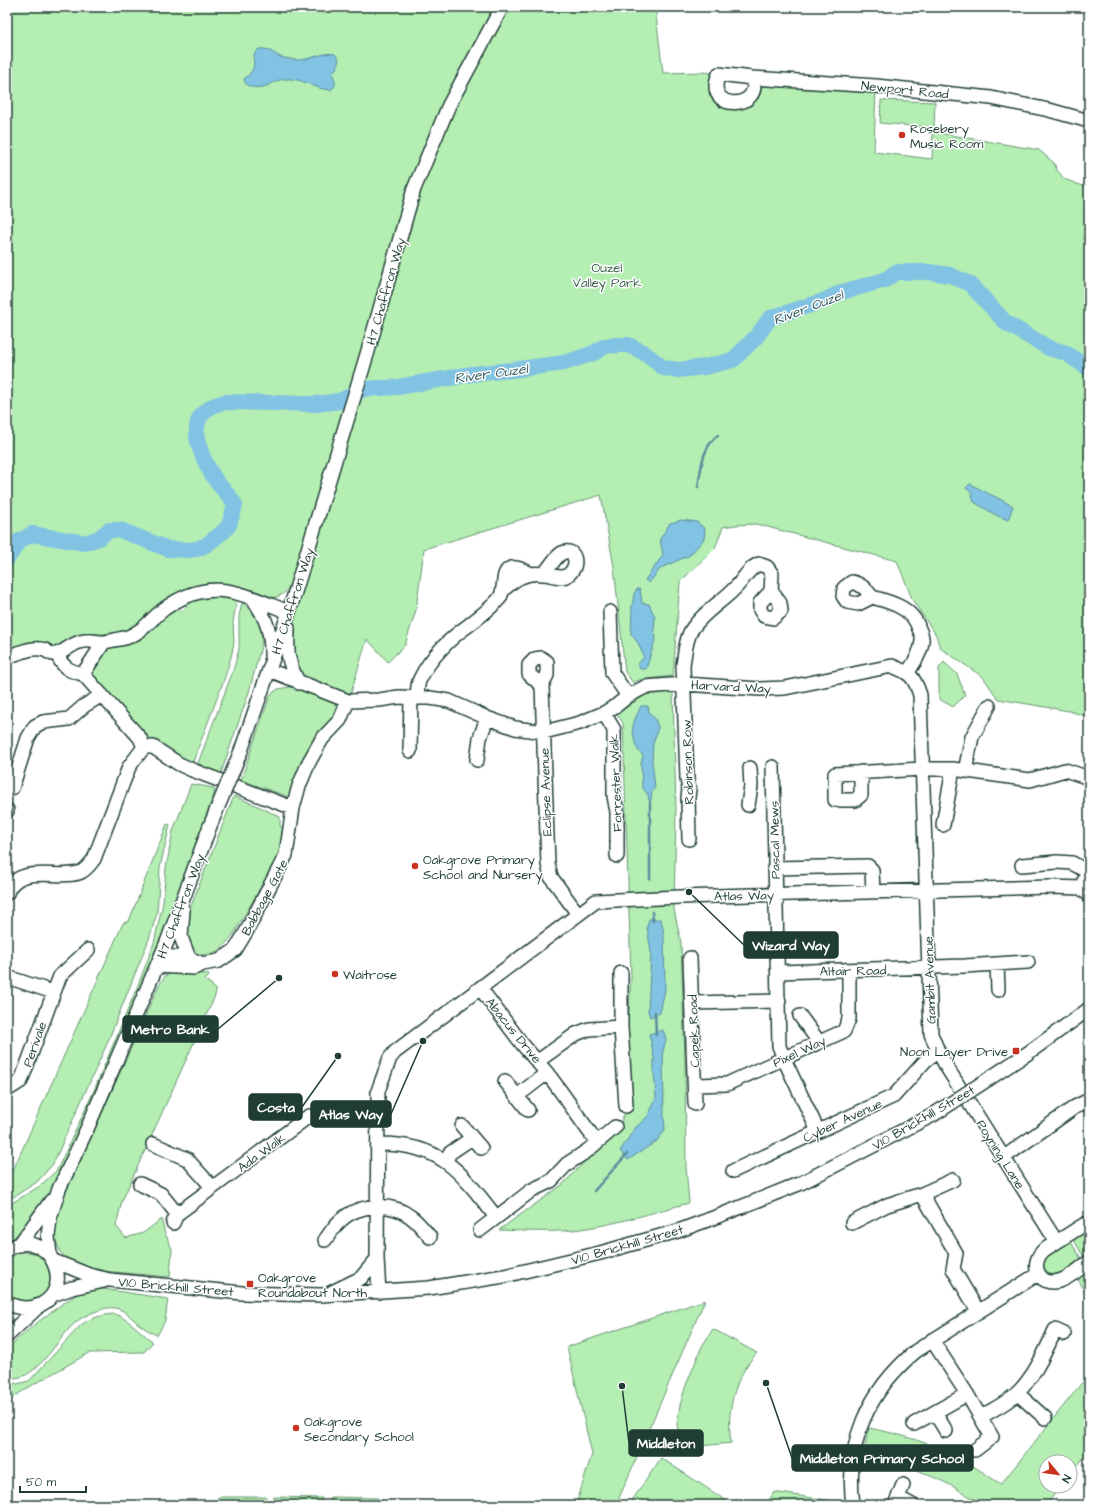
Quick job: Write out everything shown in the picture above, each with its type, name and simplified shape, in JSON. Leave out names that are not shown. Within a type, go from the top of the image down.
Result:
[{"type":"street","name":"H7 Chaffron Way","points":[[52,1294],[56,1287],[58,1278],[48,1237],[50,1218],[59,1189],[87,1129],[159,961],[210,826],[241,751],[270,670],[289,614],[329,482],[414,188],[449,105],[500,10]]},
{"type":"street","name":"Newport Road","points":[[752,78],[754,84],[753,91],[745,100],[735,104],[724,100],[717,92],[716,84],[719,74],[752,78],[876,86],[991,98],[1049,110],[1089,121]]},
{"type":"street","name":"Robinson Row","points":[[689,839],[689,789],[687,779],[683,664],[685,648],[692,629],[712,607],[736,588],[752,567],[758,564],[767,567],[772,574],[771,591]]},
{"type":"street","points":[[410,751],[414,697],[420,680],[436,656],[468,626],[482,616],[500,598],[504,589],[522,576],[538,574]]},
{"type":"street","points":[[7,657],[28,649],[44,650],[52,654],[57,654],[80,642],[104,642],[135,634],[163,610],[178,601],[194,593],[210,589],[222,590],[253,599],[289,614],[287,653],[292,671],[299,683]]},
{"type":"street","points":[[872,597],[893,603],[907,611],[918,623],[923,640],[918,655],[908,672],[917,685],[920,694],[927,890]]},
{"type":"street","points":[[253,599],[262,612],[269,630],[271,647],[270,670],[299,683],[348,701]]},
{"type":"street","points":[[610,612],[612,673],[628,696]]},
{"type":"street","points":[[84,674],[104,642]]},
{"type":"street","points":[[57,654],[61,663],[67,668],[84,674],[140,738],[144,746]]},
{"type":"street","name":"Harvard Way","points":[[348,701],[414,697],[449,701],[487,718],[515,728],[544,732],[580,723],[604,713],[628,696],[645,687],[684,684],[760,689],[784,688],[892,666],[908,672]]},
{"type":"street","name":"Eclipse Avenue","points":[[542,686],[548,864],[551,876],[578,914]]},
{"type":"street","points":[[12,788],[12,771],[35,726],[43,722],[68,719],[84,706],[102,695]]},
{"type":"street","name":"Babbage Gate","points":[[159,961],[194,968],[203,964],[219,961],[234,950],[246,932],[286,855],[289,846],[290,825],[293,808],[299,786],[309,762],[322,739],[340,720],[348,701]]},
{"type":"street","points":[[943,824],[959,770],[972,737],[989,706]]},
{"type":"street","name":"Forrester Walk","points":[[604,713],[614,730],[614,796],[617,812],[617,856]]},
{"type":"street","points":[[477,760],[480,738],[487,718]]},
{"type":"street","points":[[144,746],[153,747],[179,764],[293,808]]},
{"type":"street","points":[[7,893],[14,883],[23,877],[33,874],[72,875],[82,872],[88,867],[94,859],[129,767],[144,746]]},
{"type":"street","name":"Pascal Mews","points":[[773,767],[779,1046],[818,1132]]},
{"type":"street","name":"Pascal Mews","points":[[748,805],[750,768]]},
{"type":"street","points":[[861,772],[922,769],[959,770],[1030,780],[1065,770],[1089,778]]},
{"type":"street","name":"Pascal Mews","points":[[750,786],[773,786]]},
{"type":"street","points":[[1022,865],[1057,862],[1072,863],[1088,872],[1085,892]]},
{"type":"street","points":[[774,868],[868,866],[872,870],[873,892]]},
{"type":"street","name":"Atlas Way","points":[[379,1292],[377,1259],[378,1091],[390,1058],[395,1052],[596,901],[661,897],[1070,887],[1085,892]]},
{"type":"street","name":"Gambit Avenue","points":[[927,890],[931,1034],[946,1066]]},
{"type":"street","points":[[183,899],[181,937],[189,958]]},
{"type":"street","name":"Perivale","points":[[7,1090],[21,1081],[60,976],[90,948]]},
{"type":"street","points":[[159,961],[189,958],[203,964]]},
{"type":"street","name":"Capek Road","points":[[690,958],[695,1104]]},
{"type":"street","name":"Altair Road","points":[[778,972],[929,968],[1028,962]]},
{"type":"street","points":[[997,964],[998,990]]},
{"type":"street","name":"Pixel Way","points":[[695,1085],[727,1084],[844,1031],[849,1019],[849,970]]},
{"type":"street","points":[[622,973],[622,1027],[626,1106]]},
{"type":"street","points":[[7,977],[53,992]]},
{"type":"street","name":"Abacus Drive","points":[[480,988],[523,1045],[538,1061],[570,1103],[576,1114],[597,1142]]},
{"type":"street","points":[[692,1003],[779,1001]]},
{"type":"street","name":"V10 Brickhill Street","points":[[13,1248],[27,1244],[36,1246],[44,1250],[52,1258],[89,1275],[110,1280],[242,1293],[325,1295],[379,1292],[429,1288],[504,1276],[600,1253],[678,1231],[759,1200],[837,1165],[933,1115],[1028,1053],[1088,1011]]},
{"type":"street","points":[[800,1016],[819,1042]]},
{"type":"street","points":[[538,1061],[576,1034],[589,1029],[622,1027]]},
{"type":"street","name":"Cyber Avenue","points":[[733,1171],[894,1096],[926,1060],[938,1051]]},
{"type":"street","name":"Poyning Lane","points":[[946,1066],[1056,1242]]},
{"type":"street","name":"Abacus Drive","points":[[517,1096],[547,1073]]},
{"type":"street","points":[[505,1081],[528,1110]]},
{"type":"street","points":[[1004,1158],[1075,1107],[1089,1100]]},
{"type":"street","name":"Ada Walk","points":[[140,1184],[161,1194],[175,1218],[212,1187],[310,1116]]},
{"type":"street","points":[[462,1126],[480,1148]]},
{"type":"street","points":[[480,1230],[532,1190],[551,1182],[568,1164],[615,1127]]},
{"type":"street","points":[[445,1161],[450,1153],[472,1138]]},
{"type":"street","points":[[153,1144],[187,1159],[212,1187]]},
{"type":"street","points":[[378,1144],[398,1144],[415,1147],[430,1152],[445,1161],[467,1180],[496,1217]]},
{"type":"street","points":[[852,1223],[887,1205],[922,1194],[953,1180]]},
{"type":"street","name":"H7 Chaffron Way","points":[[13,1248],[36,1223],[59,1189]]},
{"type":"street","points":[[922,1194],[956,1252],[953,1269],[978,1311]]},
{"type":"street","points":[[325,1240],[338,1222],[349,1213],[364,1208],[378,1207],[395,1209],[410,1216],[430,1237]]},
{"type":"street","points":[[1089,1224],[1085,1224],[1040,1253],[1037,1264],[1038,1274],[1048,1281],[1059,1281],[1089,1262]]},
{"type":"street","points":[[325,1295],[339,1290],[361,1278],[377,1259]]},
{"type":"street","points":[[853,1505],[851,1475],[857,1438],[865,1415],[886,1380],[902,1363],[932,1340],[1038,1274]]},
{"type":"street","name":"V10 Brickhill Street","points":[[52,1294],[91,1283],[110,1280]]},
{"type":"street","points":[[7,1336],[52,1294]]},
{"type":"street","points":[[7,1302],[20,1308],[39,1306]]},
{"type":"street","points":[[981,1417],[1009,1400],[1017,1393],[1041,1361],[1055,1330]]},
{"type":"street","points":[[932,1340],[967,1394],[992,1437],[975,1450]]},
{"type":"street","points":[[1017,1393],[1045,1418]]},
{"type":"street","points":[[914,1424],[967,1394]]},
{"type":"street","points":[[935,1413],[946,1431]]},
{"type":"street","points":[[899,1496],[912,1505]]},
{"type":"green space","name":"Ouzel Valley Park","points":[[7,7],[655,7],[663,73],[704,72],[719,74],[716,84],[735,104],[753,84],[876,86],[874,152],[932,159],[933,132],[1039,150],[1054,163],[1064,179],[1089,188],[1089,717],[1069,711],[998,699],[983,677],[940,648],[936,635],[913,601],[897,561],[756,524],[723,527],[715,548],[680,582],[673,676],[639,680],[633,683],[625,672],[614,567],[601,495],[424,549],[416,610],[405,645],[388,662],[367,639],[349,699],[299,683],[287,653],[293,582],[283,594],[270,598],[232,586],[210,583],[188,587],[164,600],[134,627],[123,632],[77,635],[60,647],[7,655]]},
{"type":"green space","points":[[881,100],[935,102],[934,128],[880,123]]},
{"type":"green space","points":[[208,594],[237,598],[233,622],[234,643],[224,680],[191,767],[148,740],[90,677],[91,670],[104,648],[176,609],[182,611],[186,608],[187,601]]},
{"type":"green space","points":[[242,603],[249,608],[260,622],[262,643],[249,692],[220,776],[198,763],[233,671],[239,649],[239,616]]},
{"type":"green space","points":[[944,662],[957,674],[965,695],[953,707],[939,699],[939,668]]},
{"type":"green space","points":[[295,686],[335,702],[340,710],[333,723],[329,721],[318,733],[308,749],[289,797],[241,780],[270,695],[278,689]]},
{"type":"green space","points":[[673,691],[676,811],[674,909],[681,943],[685,1059],[686,1167],[689,1203],[622,1221],[581,1229],[550,1231],[499,1230],[562,1185],[619,1129],[623,1116],[632,1107],[628,1027],[631,976],[623,723],[616,713],[649,693]]},
{"type":"green space","points":[[191,784],[214,788],[215,791],[149,971],[57,1184],[37,1218],[7,1243],[7,1206],[40,1186],[57,1170],[92,1095],[138,985],[154,943],[163,903],[166,868],[173,831]]},
{"type":"green space","points":[[234,796],[280,817],[280,826],[285,829],[283,844],[276,861],[233,935],[220,950],[210,954],[201,955],[194,952],[187,943],[189,911]]},
{"type":"green space","points":[[167,824],[170,825],[160,867],[157,913],[149,939],[106,1046],[53,1164],[37,1182],[7,1201],[7,1172],[14,1168],[123,923],[129,921]]},
{"type":"green space","points":[[173,972],[208,974],[209,976],[205,980],[211,984],[216,991],[215,996],[122,1201],[116,1226],[126,1238],[143,1233],[162,1219],[164,1231],[172,1249],[170,1277],[103,1271],[72,1263],[60,1252],[54,1236],[55,1217],[70,1177],[98,1122],[159,985],[165,976]]},
{"type":"green space","points":[[1084,1231],[1089,1231],[1089,1257],[1085,1259],[1072,1237]]},
{"type":"green space","points":[[1069,1239],[1082,1260],[1060,1276],[1054,1278],[1043,1272],[1042,1259]]},
{"type":"green space","points":[[19,1252],[34,1253],[40,1256],[49,1266],[51,1272],[52,1279],[49,1291],[39,1300],[28,1304],[7,1297],[7,1259]]},
{"type":"green space","points":[[1089,1268],[1089,1298],[1076,1276]]},
{"type":"green space","points":[[97,1288],[168,1299],[165,1321],[158,1334],[156,1335],[139,1325],[126,1313],[119,1309],[103,1309],[80,1319],[75,1323],[44,1359],[26,1375],[17,1378],[7,1376],[6,1354],[10,1347],[18,1339],[38,1322],[76,1295]]},
{"type":"green space","points":[[705,1300],[616,1505],[576,1505],[592,1454],[567,1347]]},
{"type":"green space","points":[[114,1314],[129,1322],[152,1341],[144,1352],[89,1353],[7,1401],[7,1381],[17,1384],[29,1381],[81,1325],[96,1317]]},
{"type":"green space","points":[[713,1329],[757,1353],[749,1362],[737,1384],[731,1407],[731,1443],[680,1448],[677,1424],[680,1405],[686,1385],[702,1346]]},
{"type":"green space","points":[[1089,1374],[1089,1451],[1078,1465],[1078,1454],[1038,1454],[1038,1494],[1055,1494],[1046,1505],[983,1505],[954,1487],[928,1474],[863,1454],[869,1428],[904,1436],[937,1448],[970,1464],[1001,1484]]},
{"type":"green space","points":[[661,1458],[733,1505],[629,1505]]},
{"type":"green space","points":[[774,1492],[839,1502],[840,1505],[766,1505]]},
{"type":"green space","points":[[218,1497],[266,1497],[266,1505],[218,1505]]},
{"type":"green space","points":[[274,1497],[322,1498],[322,1505],[273,1505]]},
{"type":"green space","points":[[330,1497],[378,1498],[378,1505],[330,1505]]},
{"type":"water","points":[[259,49],[266,49],[281,57],[295,60],[330,53],[335,54],[339,59],[336,69],[332,72],[335,86],[331,90],[319,88],[297,80],[285,79],[257,88],[249,86],[244,79],[253,69],[253,58]]},
{"type":"water","points":[[970,484],[1013,506],[1008,520],[974,502],[971,492],[966,488]]},
{"type":"water","points":[[682,520],[697,522],[705,529],[704,539],[690,555],[661,568],[649,583],[645,580],[663,555],[660,539],[670,523]]},
{"type":"water","points":[[637,589],[640,589],[642,603],[649,604],[655,617],[654,631],[656,637],[646,669],[640,669],[638,664],[644,657],[638,643],[631,634],[632,606],[634,594]]},
{"type":"water","points":[[641,706],[648,706],[649,712],[655,719],[658,727],[653,743],[652,761],[655,787],[652,792],[650,806],[648,795],[642,787],[641,764],[643,755],[637,748],[633,731],[635,720]]},
{"type":"water","points":[[649,919],[661,919],[664,934],[665,989],[660,1013],[650,1017],[648,1011],[651,953],[647,926]]},
{"type":"water","points":[[663,1030],[666,1039],[663,1051],[665,1130],[657,1141],[628,1160],[620,1151],[635,1128],[648,1116],[656,1098],[654,1057],[649,1034]]},
{"type":"waterway","name":"River Ouzel","points":[[7,559],[19,541],[32,534],[85,543],[99,538],[109,530],[120,530],[168,549],[188,550],[197,549],[206,545],[223,532],[229,525],[235,505],[216,481],[204,459],[199,447],[197,424],[202,415],[211,407],[225,402],[316,404],[340,401],[364,389],[398,387],[472,374],[564,363],[594,353],[605,346],[628,345],[643,352],[664,368],[678,370],[705,367],[733,360],[757,336],[770,318],[823,301],[842,292],[885,280],[896,272],[929,272],[950,275],[970,284],[1006,323],[1049,348],[1066,353],[1089,369]]},
{"type":"waterway","points":[[698,487],[705,452],[718,435]]},
{"type":"waterway","points":[[650,804],[650,879]]},
{"type":"waterway","points":[[652,912],[653,921]]},
{"type":"waterway","points":[[655,1012],[656,1035]]},
{"type":"waterway","points":[[594,1191],[627,1154]]},
{"type":"place","name":"Rosebery Music Room","points":[[902,135]]},
{"type":"place","name":"Oakgrove Primary School and Nursery","points":[[415,866]]},
{"type":"place","name":"Wizard Way","points":[[689,892]]},
{"type":"place","name":"Waitrose","points":[[335,974]]},
{"type":"place","name":"Metro Bank","points":[[279,978]]},
{"type":"place","name":"Atlas Way","points":[[423,1041]]},
{"type":"place","name":"Noon Layer Drive","points":[[1016,1051]]},
{"type":"place","name":"Costa","points":[[338,1056]]},
{"type":"place","name":"Oakgrove Roundabout North","points":[[250,1284]]},
{"type":"place","name":"Middleton Primary School","points":[[766,1383]]},
{"type":"place","name":"Middleton","points":[[622,1386]]},
{"type":"place","name":"Oakgrove Secondary School","points":[[296,1428]]}]
